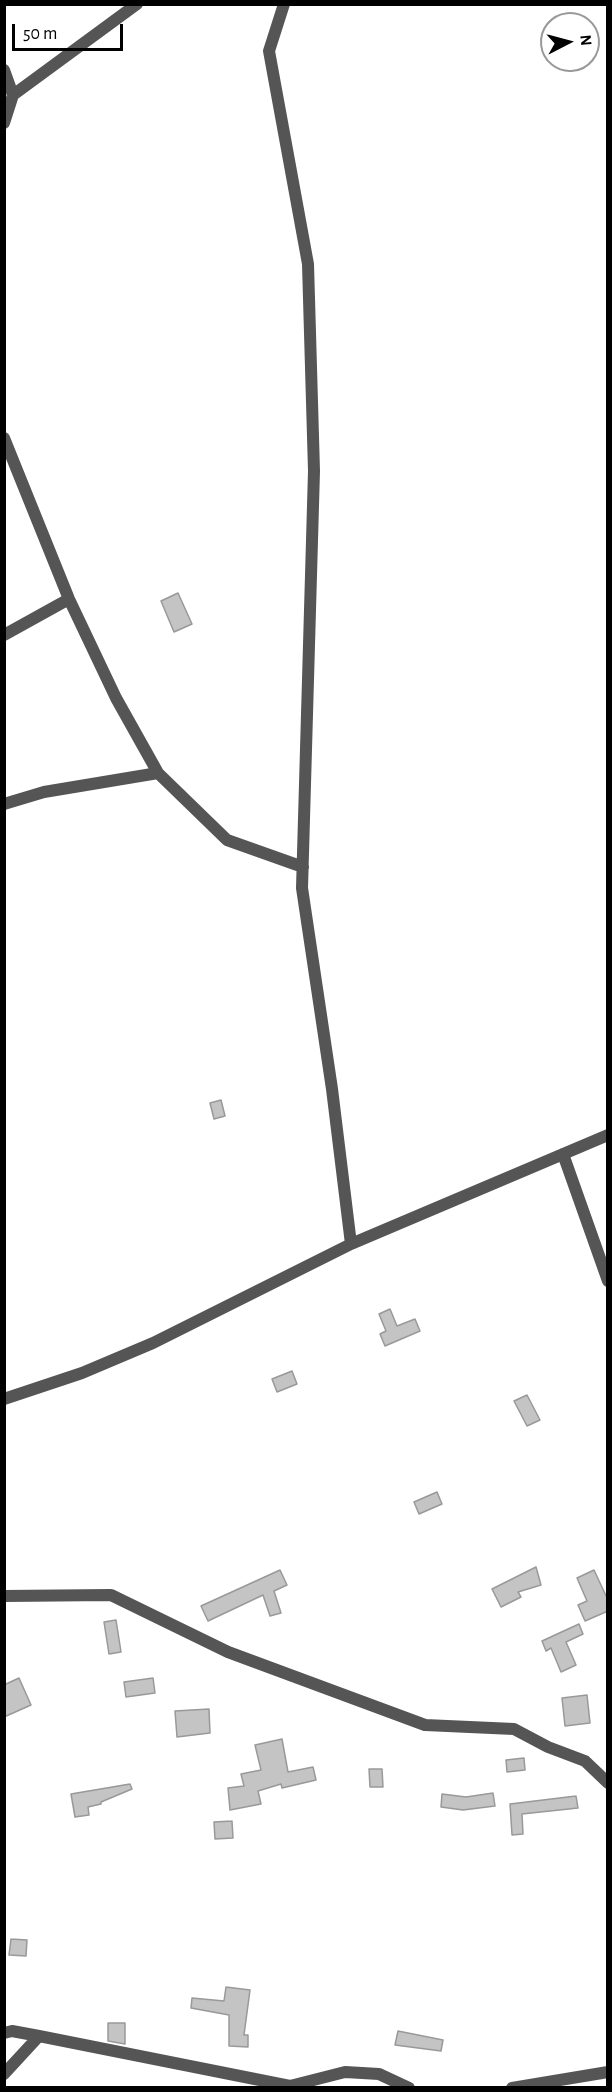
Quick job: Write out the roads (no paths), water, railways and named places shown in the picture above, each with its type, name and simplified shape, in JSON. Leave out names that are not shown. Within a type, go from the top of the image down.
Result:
[{"type":"street","points":[[4,123],[13,94],[137,4]]},
{"type":"street","points":[[284,4],[269,51],[308,264],[314,471],[302,888],[332,1089],[351,1244]]},
{"type":"street","points":[[4,70],[13,94]]},
{"type":"street","points":[[5,439],[69,599],[116,698],[158,773],[227,840],[303,867]]},
{"type":"street","points":[[4,635],[69,599]]},
{"type":"street","points":[[4,804],[44,792],[158,773]]},
{"type":"street","points":[[4,1399],[82,1373],[153,1343],[351,1244],[608,1136]]},
{"type":"street","points":[[563,1154],[608,1281]]},
{"type":"street","points":[[4,1596],[111,1595],[228,1652],[425,1725],[514,1729],[548,1747],[585,1761],[608,1783]]},
{"type":"street","points":[[4,2033],[12,2031],[291,2086],[345,2072],[379,2074],[409,2088]]},
{"type":"street","points":[[4,2074],[39,2036]]},
{"type":"street","points":[[512,2088],[608,2072]]}]
